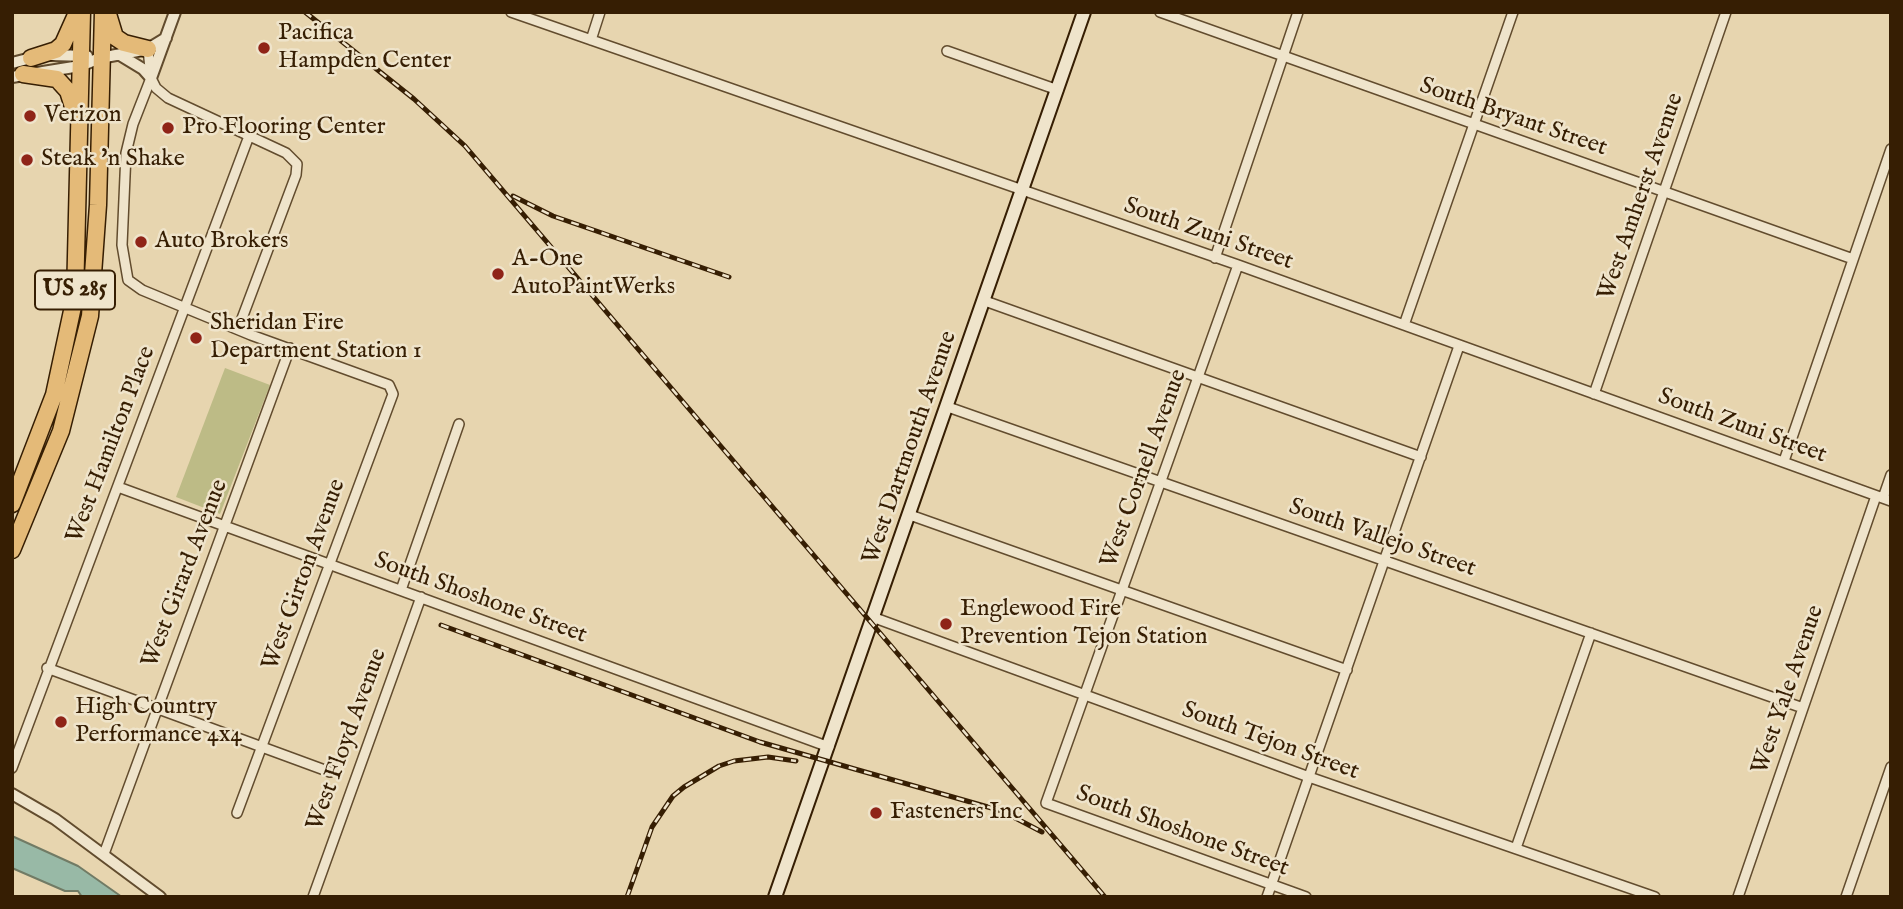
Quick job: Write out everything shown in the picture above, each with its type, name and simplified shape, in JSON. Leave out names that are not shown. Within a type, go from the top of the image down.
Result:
[{"type":"highway","points":[[31,58],[55,50],[63,44],[79,12]]},
{"type":"highway","name":"US 285","points":[[12,504],[42,433],[69,334],[77,267],[79,12]]},
{"type":"highway","points":[[105,12],[115,37],[124,43],[148,49]]},
{"type":"highway","name":"US 285","points":[[12,550],[61,431],[90,316],[97,232],[100,58],[105,12]]},
{"type":"highway","points":[[16,72],[53,77],[65,86],[74,110],[79,155]]},
{"type":"main road","name":"West Dartmouth Avenue","points":[[775,897],[875,618],[1084,12]]},
{"type":"street","points":[[175,12],[143,97],[126,153],[123,270],[128,280],[137,288],[290,348]]},
{"type":"street","name":"South Zuni Street","points":[[511,12],[1238,265],[1883,498]]},
{"type":"street","points":[[591,40],[600,12]]},
{"type":"street","name":"South Bryant Street","points":[[1160,12],[1853,259]]},
{"type":"street","points":[[1215,258],[1298,12]]},
{"type":"street","points":[[1404,325],[1513,12]]},
{"type":"street","name":"West Amherst Avenue","points":[[1594,394],[1726,12]]},
{"type":"street","points":[[16,72],[148,49],[166,38]]},
{"type":"street","points":[[148,49],[151,78]]},
{"type":"street","points":[[947,51],[1058,90]]},
{"type":"street","points":[[120,55],[143,69],[156,88],[168,97],[292,157],[298,170],[238,329]]},
{"type":"street","points":[[16,72],[31,58],[80,60]]},
{"type":"street","name":"West Hamilton Place","points":[[12,768],[47,668],[118,487],[249,136]]},
{"type":"street","points":[[1784,461],[1891,149]]},
{"type":"street","name":"West Cornell Avenue","points":[[1046,803],[1238,265]]},
{"type":"street","points":[[985,301],[1421,457]]},
{"type":"street","points":[[1267,897],[1460,346]]},
{"type":"street","name":"West Girton Avenue","points":[[237,813],[393,394],[392,389],[290,348]]},
{"type":"street","name":"West Girard Avenue","points":[[104,854],[290,348]]},
{"type":"street","name":"South Vallejo Street","points":[[948,407],[1803,708]]},
{"type":"street","points":[[401,590],[459,424]]},
{"type":"street","name":"West Yale Avenue","points":[[1738,897],[1803,708],[1891,475]]},
{"type":"street","name":"South Shoshone Street","points":[[118,487],[829,747]]},
{"type":"street","points":[[910,515],[1347,670]]},
{"type":"street","name":"West Floyd Avenue","points":[[313,897],[421,597]]},
{"type":"street","name":"South Tejon Street","points":[[875,618],[1309,777],[1655,897]]},
{"type":"street","points":[[1516,848],[1591,633]]},
{"type":"street","points":[[47,668],[330,772]]},
{"type":"street","points":[[1846,897],[1891,767]]},
{"type":"street","points":[[12,794],[55,819],[160,897]]},
{"type":"street","name":"South Shoshone Street","points":[[1046,803],[1306,897]]},
{"type":"shaded area","points":[[225,368],[270,385],[220,514],[176,497]]},
{"type":"shaded area","points":[[12,836],[78,866],[122,897],[82,897],[78,891],[65,891],[12,868]]},
{"type":"railway","points":[[305,12],[414,99],[465,146],[1105,897]]},
{"type":"railway","points":[[513,196],[553,216],[729,277]]},
{"type":"railway","points":[[441,625],[760,742],[1002,811],[1042,832]]},
{"type":"railway","points":[[627,897],[652,827],[673,796],[684,787],[719,766],[734,761],[768,757],[796,761]]},
{"type":"place","name":"Pacifica Hampden Center","points":[[264,48]]},
{"type":"place","name":"Verizon","points":[[30,116]]},
{"type":"place","name":"Pro Flooring Center","points":[[168,128]]},
{"type":"place","name":"Steak 'n Shake","points":[[27,160]]},
{"type":"place","name":"Auto Brokers","points":[[141,242]]},
{"type":"place","name":"A-One AutoPaintWerks","points":[[498,274]]},
{"type":"place","name":"Sheridan Fire Department Station 1","points":[[196,338]]},
{"type":"place","name":"Englewood Fire Prevention Tejon Station","points":[[946,624]]},
{"type":"place","name":"High Country Performance 4x4","points":[[61,722]]},
{"type":"place","name":"Fasteners Inc","points":[[876,813]]}]
